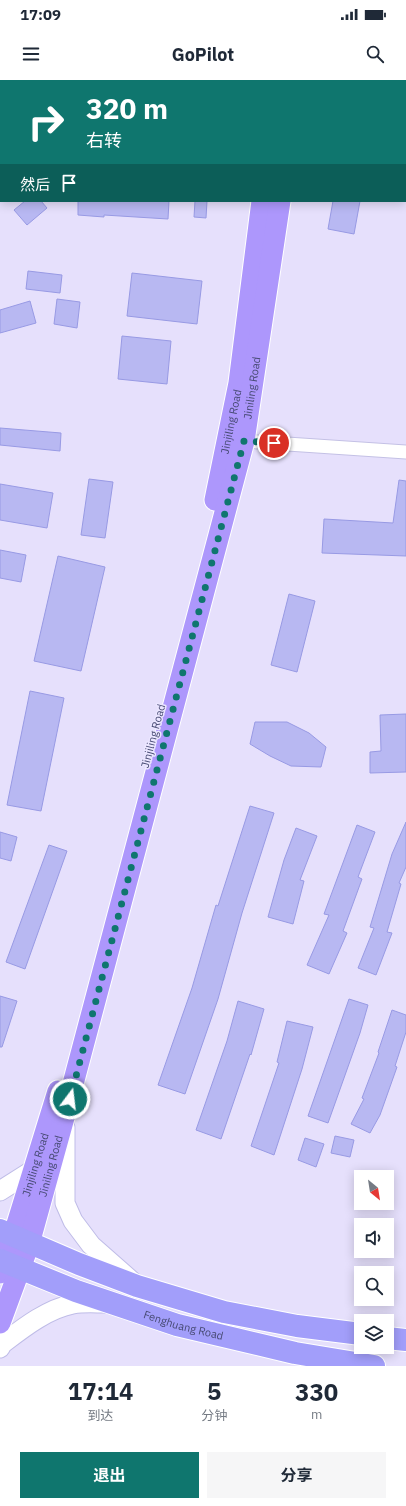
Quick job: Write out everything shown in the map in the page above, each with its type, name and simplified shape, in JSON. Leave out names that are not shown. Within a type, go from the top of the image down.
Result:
[{"type":"highway","points":[[14,1237],[137,1286],[224,1312],[297,1326],[354,1333]]},
{"type":"highway","name":"Fenghuang Road","points":[[6,1266],[177,1325],[294,1353],[374,1366]]},
{"type":"highway","points":[[394,1339],[406,1340]]},
{"type":"main road","name":"Jinjiling Road","points":[[14,1237],[33,1170],[66,1065],[215,499],[239,383],[262,202]]},
{"type":"main road","name":"Jiniling Road","points":[[14,1237],[66,1114],[244,441],[280,202]]},
{"type":"main road","points":[[66,1114],[66,1203],[73,1221],[91,1245],[137,1286]]},
{"type":"main road","points":[[0,1191],[33,1170]]},
{"type":"main road","points":[[0,1323],[6,1266],[14,1237]]},
{"type":"main road","points":[[0,1348],[2,1344],[28,1325],[48,1313],[73,1304],[109,1302]]},
{"type":"street","points":[[244,441],[406,452]]},
{"type":"building","points":[[24,202],[42,202],[47,208],[27,225],[14,210]]},
{"type":"building","points":[[78,202],[169,202],[168,219],[78,215]]},
{"type":"building","points":[[195,202],[207,202],[206,218],[194,217]]},
{"type":"building","points":[[333,202],[360,202],[354,234],[328,229]]},
{"type":"building","points":[[28,271],[62,275],[60,293],[26,289]]},
{"type":"building","points":[[132,273],[202,281],[197,324],[127,316]]},
{"type":"building","points":[[57,299],[80,302],[77,328],[54,324]]},
{"type":"building","points":[[30,301],[36,323],[0,333],[0,310]]},
{"type":"building","points":[[122,336],[171,341],[167,384],[118,379]]},
{"type":"building","points":[[0,428],[61,433],[60,451],[0,445]]},
{"type":"building","points":[[89,479],[113,482],[105,538],[81,535]]},
{"type":"building","points":[[399,480],[406,481],[406,556],[322,553],[324,519],[393,523]]},
{"type":"building","points":[[0,484],[53,493],[47,528],[0,520]]},
{"type":"building","points":[[0,550],[26,555],[21,582],[0,578]]},
{"type":"building","points":[[58,556],[105,567],[81,671],[34,661]]},
{"type":"building","points":[[289,594],[315,601],[297,672],[271,665]]},
{"type":"building","points":[[30,691],[64,698],[41,811],[7,805]]},
{"type":"building","points":[[406,714],[406,772],[370,773],[370,752],[381,751],[380,715]]},
{"type":"building","points":[[255,722],[287,722],[309,733],[326,747],[321,767],[291,766],[250,744]]},
{"type":"building","points":[[250,806],[274,813],[242,913],[218,999],[185,1094],[158,1085],[192,988],[216,905],[218,906]]},
{"type":"building","points":[[406,822],[406,867],[399,883],[401,884],[387,932],[392,933],[376,975],[358,968],[374,928],[370,927],[392,854]]},
{"type":"building","points":[[357,825],[375,832],[358,877],[362,879],[343,931],[347,933],[329,974],[307,965],[329,915],[324,914]]},
{"type":"building","points":[[296,828],[317,836],[300,880],[304,881],[293,924],[268,917],[284,860]]},
{"type":"building","points":[[0,832],[17,837],[11,861],[0,858]]},
{"type":"building","points":[[49,845],[67,851],[25,969],[6,962]]},
{"type":"building","points":[[0,996],[17,1001],[2,1047],[0,1047]]},
{"type":"building","points":[[349,999],[368,1005],[360,1033],[328,1123],[308,1116]]},
{"type":"building","points":[[238,1001],[264,1009],[251,1055],[250,1054],[221,1139],[196,1130],[227,1041]]},
{"type":"building","points":[[392,1010],[406,1015],[406,1032],[395,1066],[397,1067],[380,1115],[370,1133],[351,1124],[364,1099],[362,1098],[379,1053],[378,1052]]},
{"type":"building","points":[[287,1021],[313,1027],[302,1069],[274,1155],[251,1146],[279,1063],[277,1062]]},
{"type":"building","points":[[335,1136],[354,1140],[350,1157],[331,1153]]},
{"type":"building","points":[[305,1138],[324,1144],[316,1167],[298,1160]]},
{"type":"route","points":[[70,1099],[244,441],[274,443]]}]
